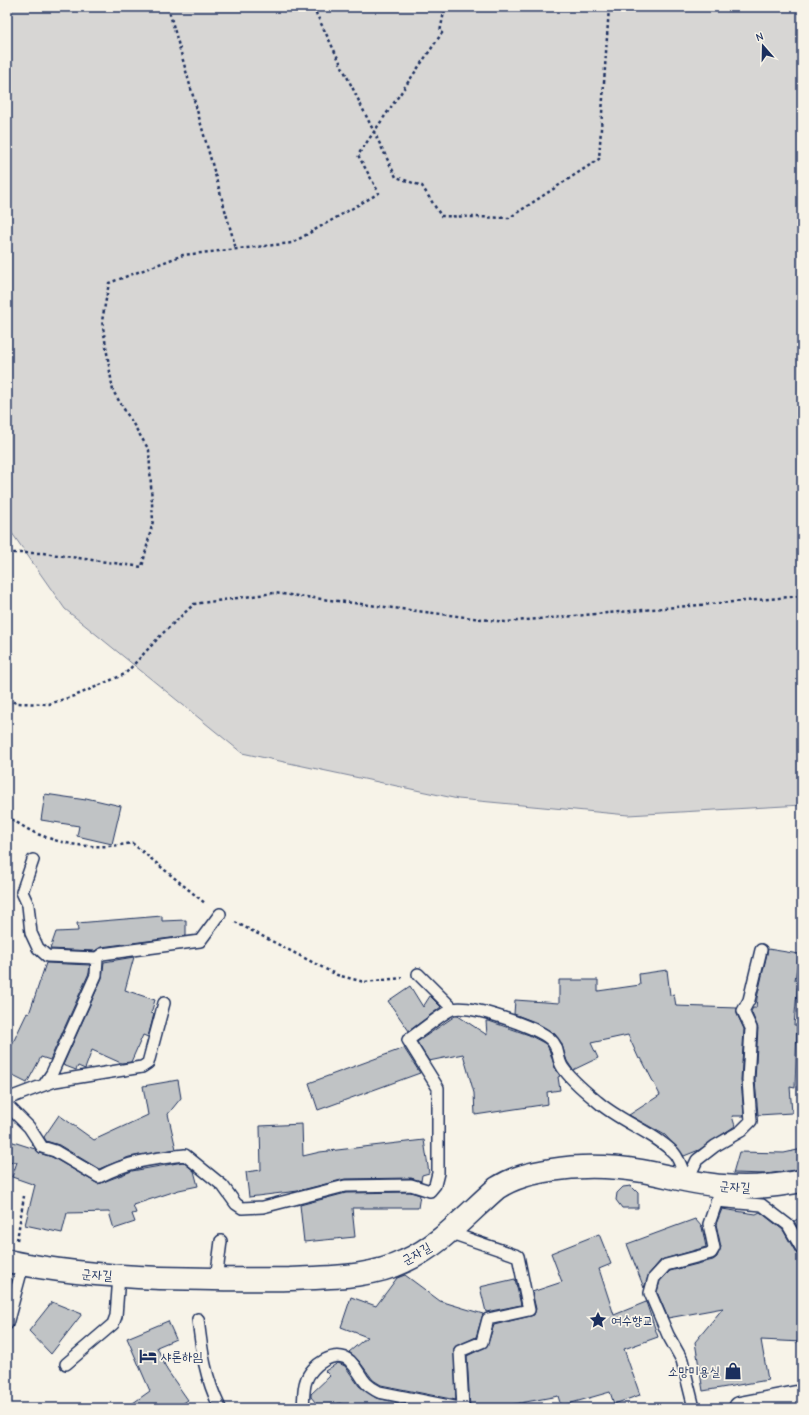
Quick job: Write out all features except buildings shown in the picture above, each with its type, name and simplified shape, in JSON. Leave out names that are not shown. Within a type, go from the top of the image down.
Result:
[{"type":"street","name":"군자길","points":[[14,1263],[68,1272],[119,1276],[216,1280],[317,1278],[368,1273],[405,1262],[428,1248],[497,1188],[507,1182],[526,1175],[566,1167],[614,1167],[642,1171],[687,1181],[719,1193],[802,1181]]},
{"type":"street","points":[[740,1408],[802,1396]]},
{"type":"lane","points":[[33,860],[22,892],[28,905],[31,933],[38,948],[47,956],[97,958],[102,954],[200,941],[220,914]]},
{"type":"lane","points":[[687,1181],[697,1160],[715,1146],[741,1131],[751,1121],[748,1080],[751,1028],[743,1011],[749,1000],[761,950]]},
{"type":"lane","points":[[44,1085],[52,1073],[91,988],[96,975],[97,958]]},
{"type":"lane","points":[[418,974],[453,1009]]},
{"type":"lane","points":[[7,1099],[55,1081],[142,1067],[148,1063],[164,1003]]},
{"type":"lane","points":[[7,1105],[29,1127],[42,1146],[55,1151],[99,1178],[119,1167],[142,1160],[185,1155],[223,1186],[236,1204],[242,1208],[263,1207],[345,1186],[411,1185],[430,1192],[435,1185],[438,1173],[438,1088],[408,1040],[453,1009],[484,1011],[541,1033],[551,1039],[558,1048],[558,1058],[563,1068],[598,1103],[621,1120],[654,1138],[674,1154],[687,1181]]},
{"type":"lane","points":[[694,1408],[682,1360],[668,1335],[650,1293],[654,1278],[666,1265],[711,1253],[714,1248],[709,1224],[719,1193],[762,1205],[788,1225],[802,1249]]},
{"type":"lane","points":[[448,1232],[518,1256],[529,1310],[488,1319],[482,1342],[460,1350],[463,1408]]},
{"type":"lane","points":[[216,1280],[221,1241]]},
{"type":"lane","points":[[7,1324],[14,1263]]},
{"type":"lane","points":[[66,1364],[113,1324],[116,1316],[119,1276]]},
{"type":"lane","points":[[198,1319],[203,1360],[210,1386],[220,1408]]},
{"type":"lane","points":[[303,1408],[306,1381],[312,1371],[319,1363],[337,1356],[345,1358],[351,1362],[367,1386],[379,1392],[459,1408]]},
{"type":"path","points":[[168,7],[236,249]]},
{"type":"path","points":[[313,7],[396,177],[422,186],[441,216],[509,218],[599,159],[609,7]]},
{"type":"path","points":[[7,553],[43,553],[142,567],[153,521],[149,450],[113,391],[102,321],[109,283],[183,255],[292,243],[379,192],[358,155],[442,33],[440,32],[446,7]]},
{"type":"path","points":[[7,700],[17,703],[49,704],[77,695],[125,674],[162,634],[194,604],[274,593],[506,622],[802,596]]},
{"type":"path","points":[[7,816],[42,836],[91,847],[114,847],[132,843],[220,914],[337,975],[364,982],[394,980],[418,974]]},
{"type":"path","points":[[14,1263],[24,1196]]},
{"type":"shaded area","points":[[7,7],[802,7],[802,805],[628,815],[458,799],[242,753],[65,609],[7,526]]},
{"type":"place","name":"여수향교","points":[[598,1320]]},
{"type":"place","name":"샤론하임","points":[[148,1356]]},
{"type":"place","name":"소망미용실","points":[[733,1371]]}]
